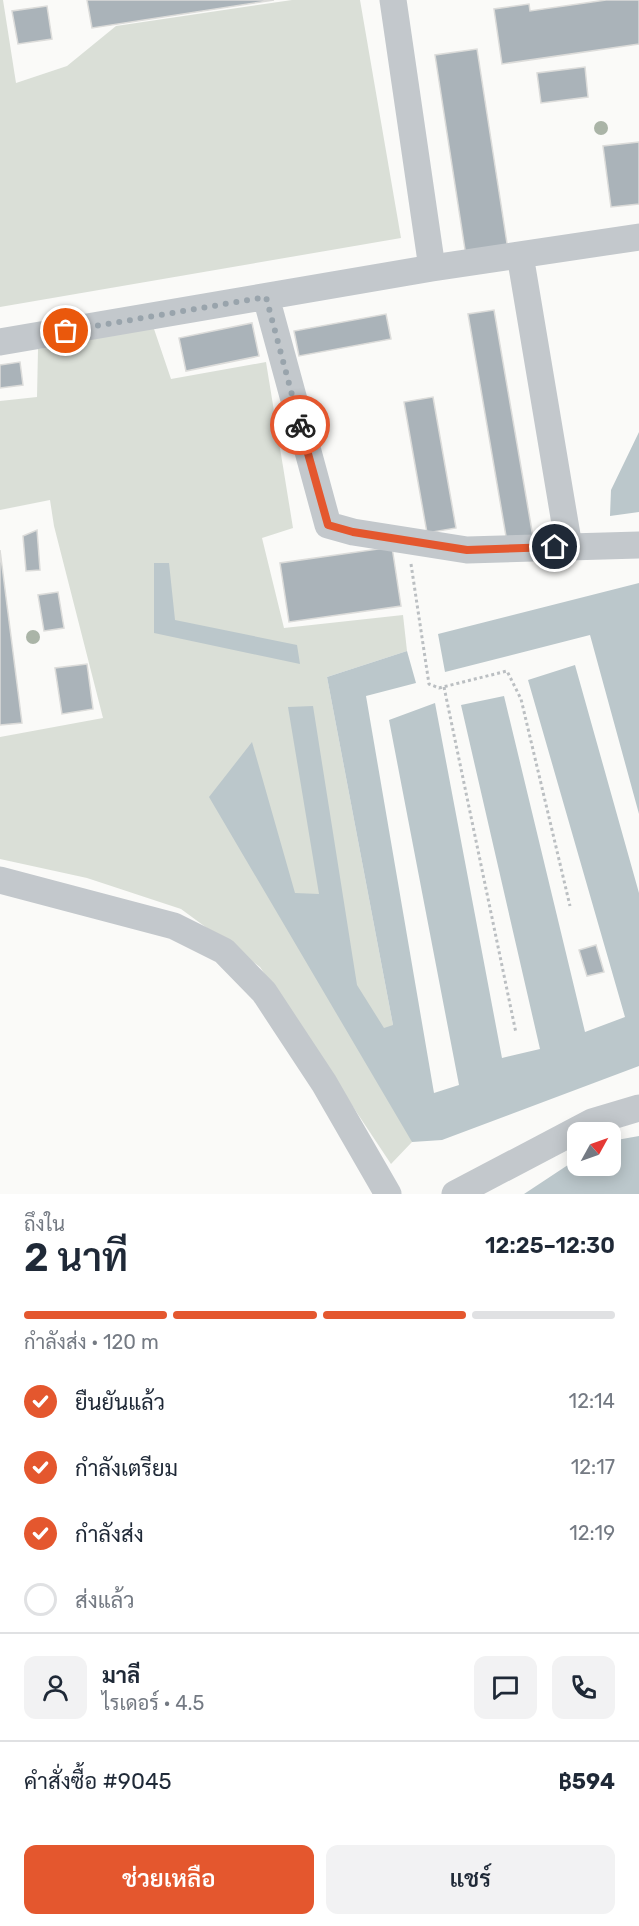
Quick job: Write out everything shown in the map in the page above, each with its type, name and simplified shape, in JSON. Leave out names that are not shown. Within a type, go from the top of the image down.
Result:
[{"type":"lane","points":[[393,0],[432,268]]},
{"type":"lane","points":[[0,342],[432,268],[639,237]]},
{"type":"lane","points":[[520,255],[569,547]]},
{"type":"lane","points":[[266,297],[328,525],[353,532],[467,550],[639,544]]},
{"type":"lane","points":[[0,880],[174,926],[224,951],[264,992],[324,1083],[388,1194]]},
{"type":"lane","points":[[455,1194],[591,1122],[639,1108]]},
{"type":"path","points":[[408,541],[429,684],[439,688],[507,671],[521,699],[570,906]]},
{"type":"path","points":[[444,687],[516,1033]]},
{"type":"shaded area","points":[[0,0],[3,0],[16,83],[67,66],[116,26],[292,0],[360,0],[401,238],[0,307]]},
{"type":"shaded area","points":[[153,326],[171,379],[266,362],[293,528],[262,538],[284,628],[403,615],[407,651],[327,677],[393,1025],[412,1142],[391,1164],[260,967],[181,909],[87,878],[0,859],[0,737],[103,718],[54,526],[50,500],[0,510],[0,401],[37,397],[38,349]]},
{"type":"shaded area","points":[[639,432],[639,512],[610,516],[611,490]]},
{"type":"shaded area","points":[[154,563],[169,563],[175,620],[297,645],[300,664],[154,633]]},
{"type":"shaded area","points":[[639,583],[639,814],[590,635],[445,672],[438,634]]},
{"type":"shaded area","points":[[407,651],[416,683],[366,696],[434,1093],[459,1085],[389,720],[435,703],[502,1058],[540,1049],[461,705],[504,696],[585,1032],[625,1017],[528,680],[575,665],[639,893],[639,1066],[442,1140],[412,1142],[209,797],[252,742],[295,893],[319,894],[288,707],[313,706],[357,985],[384,1028],[393,1025],[327,677]]},
{"type":"shaded area","points":[[639,1136],[639,1194],[524,1194],[567,1166],[567,1176],[621,1176],[621,1139]]},
{"type":"building","points":[[87,0],[274,0],[92,28]]},
{"type":"building","points":[[606,0],[639,0],[639,44],[502,64],[494,9],[529,4],[530,11]]},
{"type":"building","points":[[47,6],[52,39],[18,44],[12,11]]},
{"type":"building","points":[[477,49],[508,250],[466,256],[435,55]]},
{"type":"building","points":[[585,67],[588,97],[541,103],[537,73]]},
{"type":"building","points":[[639,142],[639,204],[611,207],[603,146]]},
{"type":"building","points":[[494,310],[533,537],[507,542],[468,314]]},
{"type":"building","points":[[386,314],[391,339],[299,356],[294,331]]},
{"type":"building","points":[[252,323],[259,356],[186,371],[179,338]]},
{"type":"building","points":[[20,362],[23,385],[0,388],[0,365]]},
{"type":"building","points":[[433,397],[456,528],[427,533],[404,402]]},
{"type":"building","points":[[37,530],[40,570],[26,571],[23,536]]},
{"type":"building","points":[[392,547],[401,606],[289,622],[280,563]]},
{"type":"building","points":[[0,550],[22,723],[0,725]]},
{"type":"building","points":[[58,592],[64,628],[44,631],[38,595]]},
{"type":"building","points":[[87,664],[93,709],[62,714],[55,668]]},
{"type":"building","points":[[596,945],[604,972],[587,976],[579,950]]},
{"type":"way so far","points":[[66,331],[266,297],[300,425]]},
{"type":"route","points":[[300,425],[328,525],[353,532],[467,550],[555,547]]}]
